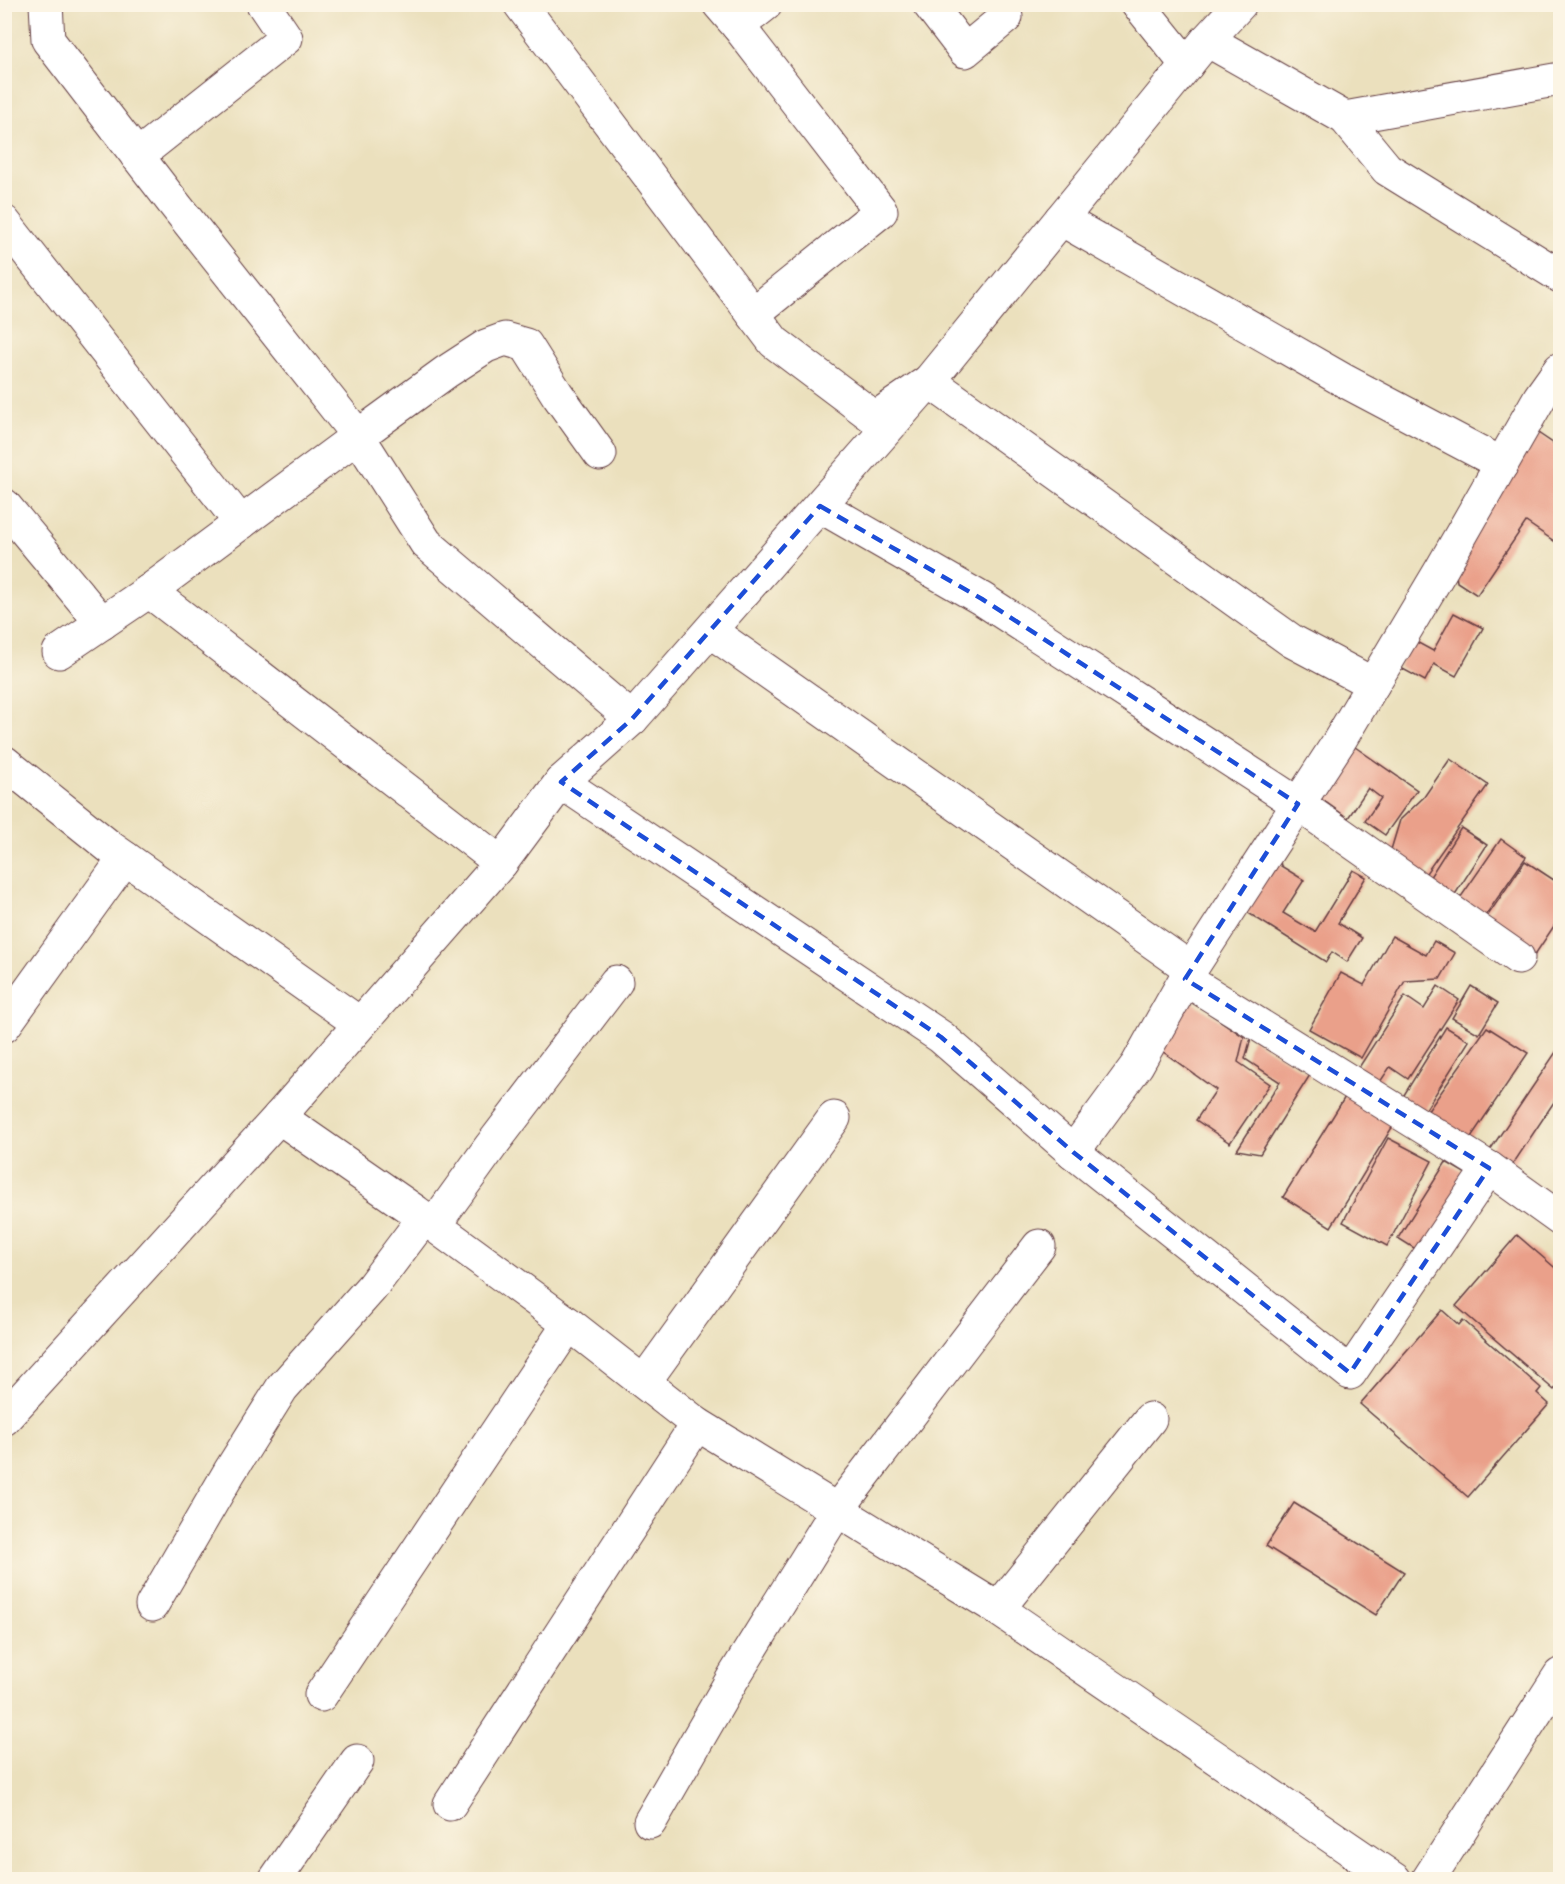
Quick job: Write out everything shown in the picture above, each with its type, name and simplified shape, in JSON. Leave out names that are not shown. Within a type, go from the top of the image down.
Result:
[{"type":"street","points":[[46,4],[48,40],[358,436],[426,543],[632,719]]},
{"type":"street","points":[[137,156],[286,38],[262,4]]},
{"type":"street","points":[[520,4],[774,342],[874,418],[928,381]]},
{"type":"street","points":[[753,314],[881,211],[729,16],[766,4]]},
{"type":"street","points":[[929,4],[965,51],[1006,17]]},
{"type":"street","points":[[1138,4],[1187,65]]},
{"type":"street","points":[[4,1419],[279,1116],[501,863],[561,782],[632,719],[820,506],[928,381],[1187,65],[1240,4]]},
{"type":"street","points":[[1208,40],[1345,118],[1387,169],[1560,276]]},
{"type":"street","points":[[1345,118],[1560,79]]},
{"type":"street","points":[[1061,219],[1343,380],[1502,464]]},
{"type":"street","points":[[4,222],[241,523]]},
{"type":"street","points":[[58,652],[149,591],[446,372],[486,346],[505,339],[526,345],[600,454]]},
{"type":"street","points":[[1073,1152],[1137,1065],[1188,974],[1338,743],[1502,464],[1550,406],[1560,369]]},
{"type":"street","points":[[928,381],[1292,641],[1373,684]]},
{"type":"street","points":[[4,505],[102,623]]},
{"type":"street","points":[[820,506],[982,599],[1298,804],[1518,958]]},
{"type":"street","points":[[149,591],[501,863]]},
{"type":"street","points":[[710,631],[1188,974],[1489,1168],[1560,1219]]},
{"type":"street","points":[[4,762],[125,858],[359,1023]]},
{"type":"street","points":[[561,782],[941,1037],[1073,1152],[1350,1373],[1489,1168]]},
{"type":"street","points":[[4,1026],[125,858]]},
{"type":"street","points":[[152,1605],[230,1471],[282,1388],[429,1221],[491,1146],[616,982]]},
{"type":"street","points":[[279,1116],[429,1221],[569,1324],[697,1424],[998,1609],[1395,1880]]},
{"type":"street","points":[[644,1382],[834,1118]]},
{"type":"street","points":[[650,1822],[733,1678],[837,1510],[1039,1246]]},
{"type":"street","points":[[321,1695],[569,1324]]},
{"type":"street","points":[[998,1609],[1150,1419]]},
{"type":"street","points":[[450,1804],[697,1424]]},
{"type":"street","points":[[1428,1880],[1560,1675]]},
{"type":"street","points":[[275,1880],[357,1761]]},
{"type":"highlighted area","points":[[820,506],[982,599],[1298,804],[1185,979],[1489,1168],[1350,1373],[1073,1152],[941,1037],[561,782],[632,719]]},
{"type":"building","points":[[1538,433],[1560,448],[1560,545],[1526,522],[1477,595],[1457,582],[1454,558]]},
{"type":"building","points":[[1454,613],[1483,628],[1456,676],[1434,664],[1425,681],[1399,667],[1413,640],[1433,651]]},
{"type":"building","points":[[1355,747],[1417,790],[1385,835],[1365,821],[1381,798],[1368,788],[1348,818],[1320,798]]},
{"type":"building","points":[[1450,759],[1488,785],[1424,876],[1390,853],[1400,820],[1424,797]]},
{"type":"building","points":[[1461,828],[1487,845],[1452,899],[1426,883]]},
{"type":"building","points":[[1501,839],[1526,857],[1483,919],[1458,901]]},
{"type":"building","points":[[1278,853],[1281,866],[1304,880],[1283,913],[1315,932],[1353,870],[1366,877],[1338,923],[1362,938],[1347,962],[1332,952],[1326,962],[1242,909]]},
{"type":"building","points":[[1525,861],[1560,884],[1560,917],[1532,959],[1482,924]]},
{"type":"building","points":[[1392,936],[1426,955],[1434,941],[1455,953],[1440,979],[1405,981],[1361,1058],[1309,1029],[1341,973],[1364,985]]},
{"type":"building","points":[[1438,986],[1459,1000],[1408,1079],[1390,1067],[1378,1085],[1356,1072],[1405,996],[1424,1009]]},
{"type":"building","points":[[1471,986],[1498,1003],[1479,1034],[1452,1018]]},
{"type":"building","points":[[1187,998],[1244,1037],[1238,1062],[1270,1084],[1230,1143],[1196,1120],[1216,1090],[1162,1051]]},
{"type":"building","points":[[1446,1027],[1469,1041],[1421,1117],[1399,1103]]},
{"type":"building","points":[[1487,1027],[1528,1053],[1467,1143],[1425,1115]]},
{"type":"building","points":[[1251,1038],[1310,1075],[1260,1154],[1237,1150],[1280,1082],[1245,1059]]},
{"type":"building","points":[[1556,1052],[1560,1055],[1560,1093],[1511,1167],[1488,1153]]},
{"type":"building","points":[[1348,1092],[1396,1121],[1331,1227],[1283,1197]]},
{"type":"building","points":[[1388,1138],[1432,1161],[1387,1246],[1343,1222]]},
{"type":"building","points":[[1446,1162],[1473,1178],[1425,1255],[1398,1238]]},
{"type":"building","points":[[1517,1235],[1560,1272],[1560,1382],[1554,1390],[1456,1306]]},
{"type":"building","points":[[1442,1310],[1459,1325],[1463,1320],[1541,1388],[1537,1393],[1549,1404],[1468,1497],[1360,1404]]},
{"type":"building","points":[[1294,1503],[1404,1572],[1376,1615],[1266,1546]]}]
